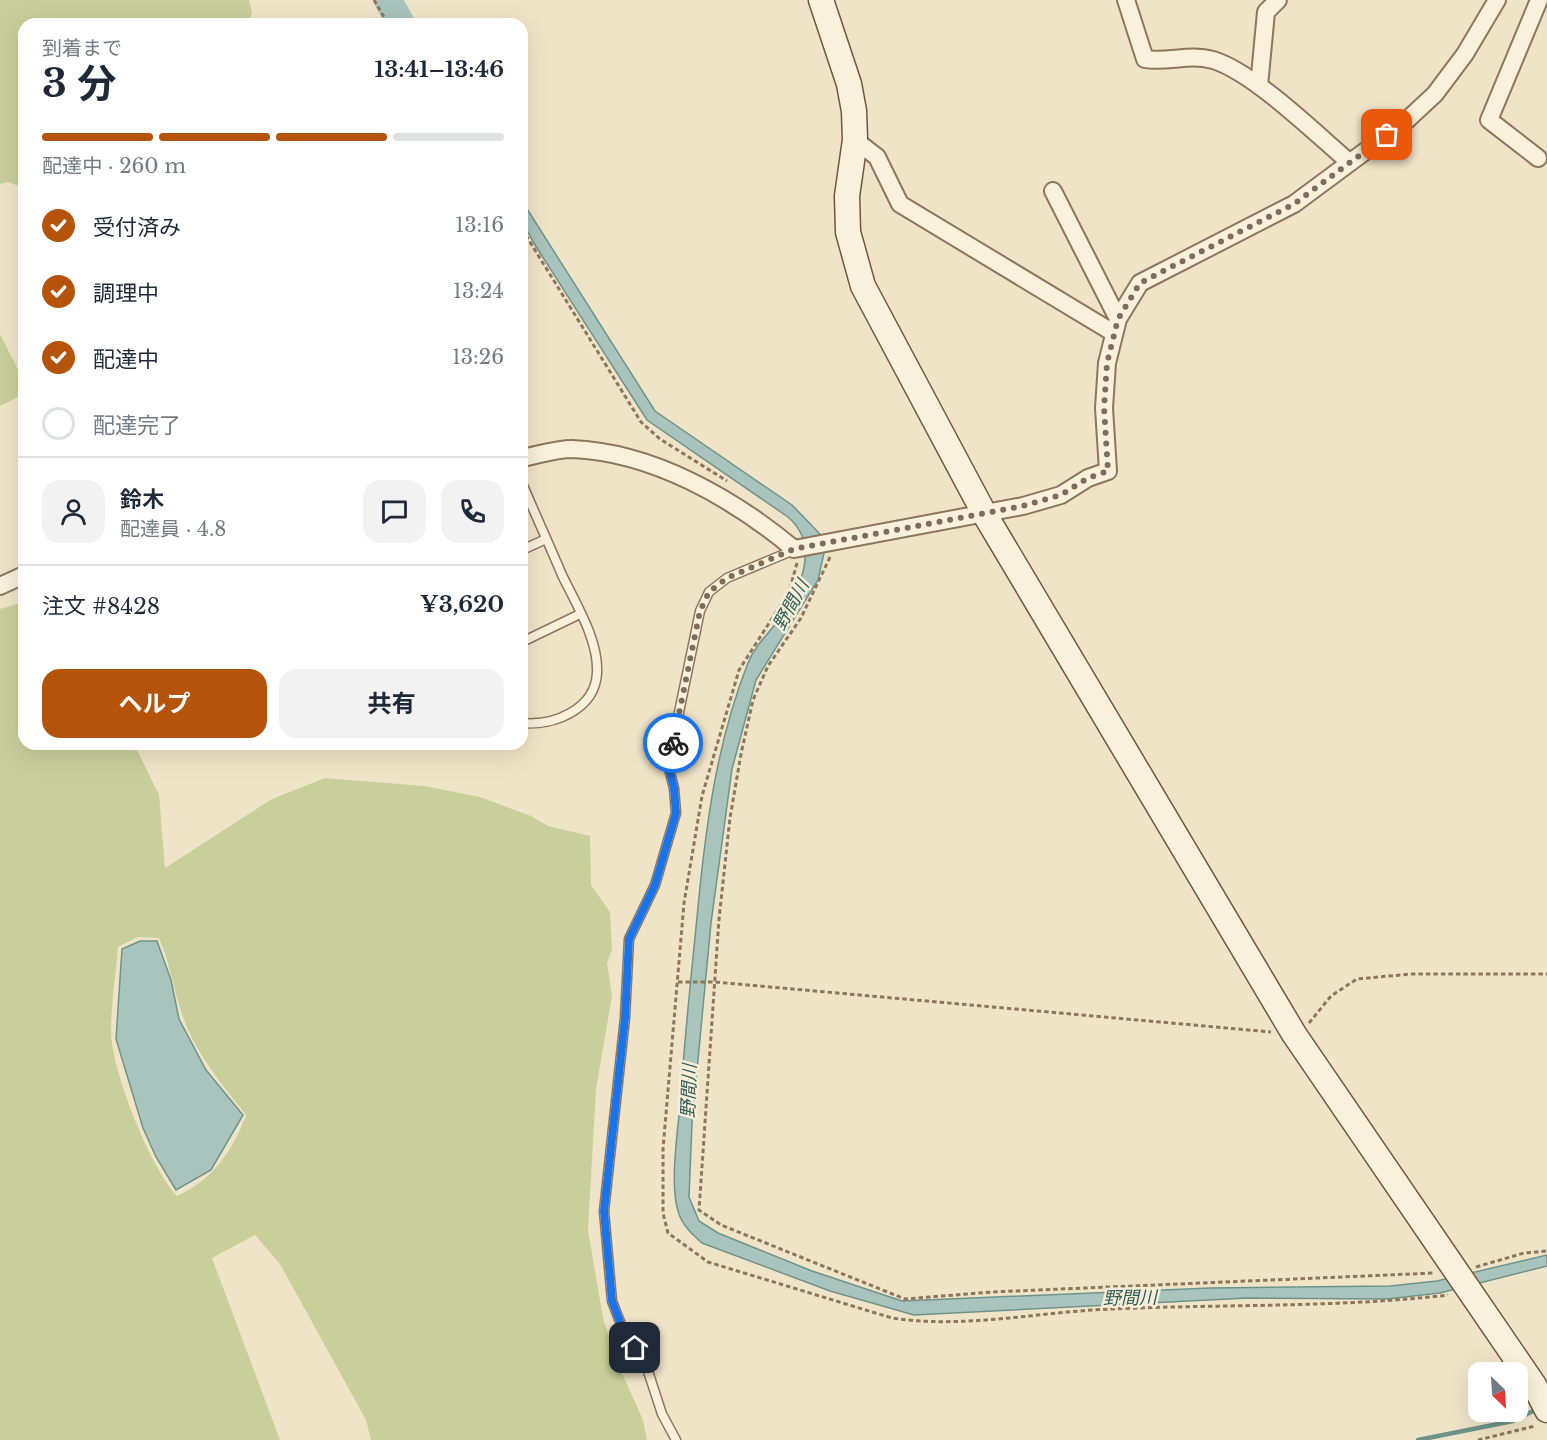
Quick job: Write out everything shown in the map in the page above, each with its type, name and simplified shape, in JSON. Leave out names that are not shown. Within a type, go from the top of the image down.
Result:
[{"type":"street","points":[[821,0],[849,84],[855,140],[847,196],[848,232],[853,257],[863,286],[984,513],[1294,1034],[1534,1385],[1541,1418]]},
{"type":"street","points":[[1126,0],[1145,59],[1162,62],[1187,56],[1214,60],[1259,86],[1348,162]]},
{"type":"street","points":[[1259,86],[1266,12],[1278,0]]},
{"type":"street","points":[[528,457],[571,449],[657,466],[767,526],[794,549],[984,513],[1061,495],[1088,478],[1108,471],[1104,408],[1115,325],[1140,283],[1294,204],[1406,121],[1435,94],[1465,54],[1497,0]]},
{"type":"street","points":[[1538,158],[1489,120],[1539,0]]},
{"type":"street","points":[[855,140],[877,157],[900,204],[1115,325]]},
{"type":"street","points":[[1053,190],[1115,325]]},
{"type":"street","points":[[0,586],[18,578]]},
{"type":"lane","points":[[528,497],[587,630],[598,671],[590,697],[572,712],[552,721],[528,723]]},
{"type":"lane","points":[[528,547],[546,539]]},
{"type":"lane","points":[[676,1440],[662,1414],[645,1362],[625,1335],[612,1301],[604,1211],[625,1018],[629,939],[655,885],[676,813],[674,788],[668,765],[700,611],[709,592],[727,578],[794,549]]},
{"type":"lane","points":[[528,639],[580,614]]},
{"type":"path","points":[[374,0],[384,18]]},
{"type":"path","points":[[528,239],[641,422],[660,439],[733,484]]},
{"type":"path","points":[[829,544],[831,554],[824,575],[801,618],[768,666],[753,700],[730,818],[715,982],[699,1210],[721,1226],[905,1299],[992,1292],[1457,1272],[1524,1253],[1547,1251]]},
{"type":"path","points":[[794,549],[797,565],[789,592],[739,670],[702,796],[684,903],[663,1149],[663,1213],[668,1233],[708,1262],[892,1318],[914,1322],[1026,1318],[1108,1309],[1379,1303],[1471,1292]]},
{"type":"path","points":[[678,982],[715,982],[1294,1034],[1307,1026],[1331,996],[1357,979],[1412,974],[1547,974]]},
{"type":"path","points":[[1478,1440],[1541,1418]]},
{"type":"green space","points":[[0,0],[249,0],[252,13],[250,18],[18,18],[18,186],[8,182],[0,184]]},
{"type":"green space","points":[[0,334],[18,370],[18,397],[0,406]]},
{"type":"green space","points":[[18,604],[18,750],[137,750],[159,795],[165,868],[272,799],[325,778],[424,786],[480,797],[531,816],[548,826],[590,836],[591,885],[610,912],[612,949],[607,963],[612,996],[596,1089],[588,1230],[603,1318],[616,1360],[643,1420],[647,1440],[371,1440],[366,1420],[280,1264],[255,1235],[212,1258],[280,1440],[0,1440],[0,609]],"holes":[[[138,937],[159,938],[187,1028],[210,1067],[246,1115],[234,1141],[220,1163],[201,1181],[177,1196],[155,1163],[134,1117],[118,1069],[111,1030],[118,947]]]},
{"type":"water","name":"野間川","points":[[528,210],[655,411],[792,505],[820,534],[824,553],[818,580],[756,680],[732,769],[711,923],[692,1123],[689,1197],[699,1221],[718,1233],[812,1271],[902,1301],[1210,1288],[1390,1286],[1437,1281],[1547,1255],[1547,1266],[1440,1293],[1387,1299],[1248,1298],[914,1315],[830,1291],[702,1243],[691,1232],[678,1211],[675,1199],[674,1169],[701,876],[714,783],[737,692],[754,652],[785,610],[799,584],[804,570],[804,542],[798,529],[788,517],[647,420],[528,232]]},
{"type":"water","points":[[140,941],[157,941],[171,980],[179,1019],[206,1070],[243,1115],[211,1170],[176,1190],[156,1157],[143,1128],[116,1039],[122,949]]},
{"type":"waterway","name":"野間川","points":[[388,0],[398,18]]},
{"type":"waterway","points":[[1418,1440],[1513,1421],[1539,1408]]},
{"type":"way so far","points":[[673,743],[696,625],[709,592],[727,578],[794,549],[1023,506],[1061,495],[1088,478],[1108,471],[1104,408],[1112,332],[1140,283],[1161,270],[1294,204],[1387,135]]},
{"type":"route","points":[[635,1348],[625,1335],[612,1301],[604,1211],[625,1018],[629,939],[639,914],[655,885],[671,836],[676,813],[674,788],[668,765],[673,743]]}]
